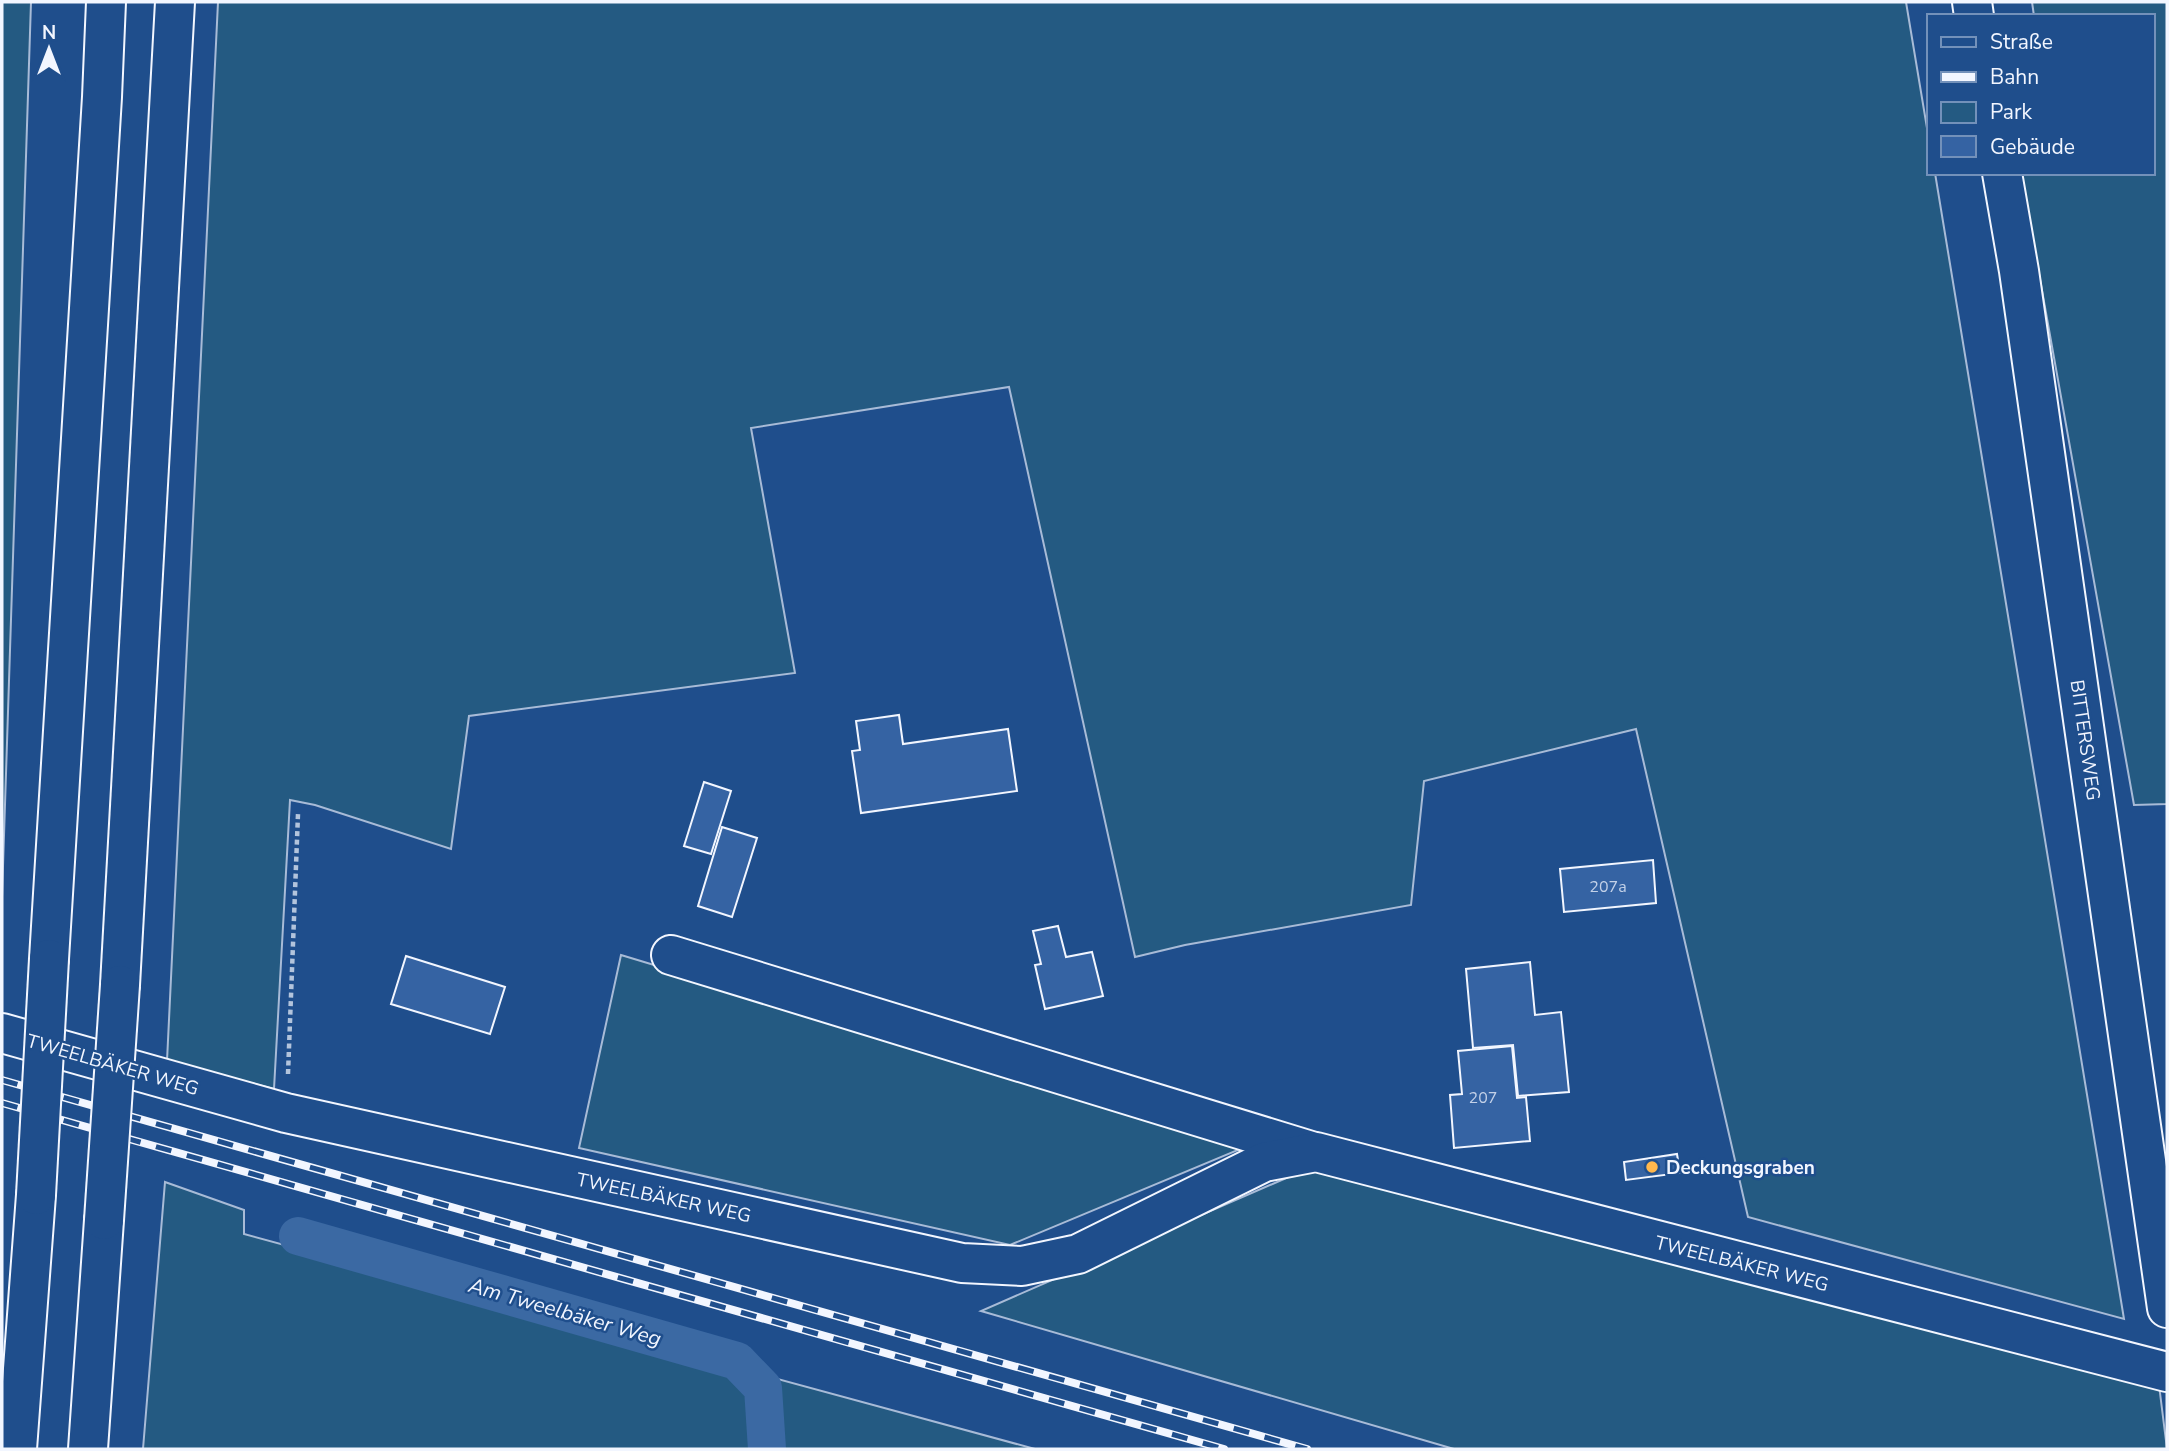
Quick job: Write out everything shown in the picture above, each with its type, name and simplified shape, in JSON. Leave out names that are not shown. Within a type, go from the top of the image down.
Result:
[{"type":"main road","points":[[17,1449],[36,1195],[106,2]]},
{"type":"main road","points":[[88,1449],[120,985],[176,2]]},
{"type":"main road","name":"BITTERSWEG","points":[[2002,175],[2019,271],[2167,1308]]},
{"type":"main road","name":"TWEELBÄKER WEG","points":[[671,955],[1317,1152],[2167,1372]]},
{"type":"main road","name":"TWEELBÄKER WEG","points":[[2,1033],[286,1113],[962,1263],[1022,1266],[1078,1254],[1264,1162],[1317,1152]]},
{"type":"path","points":[[286,1113],[298,814]]},
{"type":"green space","points":[[2,2],[31,2],[2,897]]},
{"type":"green space","points":[[218,2],[1906,2],[1927,128],[1927,175],[1935,175],[2124,1319],[1748,1217],[1636,729],[1424,781],[1411,905],[1185,945],[1135,957],[1009,387],[751,428],[795,673],[469,716],[451,849],[315,805],[290,800],[274,1089],[167,1061]]},
{"type":"green space","points":[[2032,2],[2167,2],[2167,804],[2134,805],[2021,175],[2155,175],[2155,14],[2034,14]]},
{"type":"green space","points":[[621,955],[1250,1145],[1010,1245],[579,1148]]},
{"type":"green space","points":[[1316,1165],[2159,1385],[2167,1449],[1454,1449],[981,1311]]},
{"type":"green space","points":[[165,1182],[244,1210],[244,1234],[1035,1449],[143,1449]]},
{"type":"building","points":[[899,715],[903,744],[1008,729],[1017,791],[861,813],[852,751],[860,750],[856,721]]},
{"type":"building","points":[[704,782],[731,791],[711,854],[684,846]]},
{"type":"building","points":[[722,827],[757,838],[732,917],[698,906]]},
{"type":"building","points":[[1653,860],[1656,903],[1564,912],[1560,869]]},
{"type":"building","points":[[1058,926],[1066,957],[1092,952],[1103,996],[1045,1009],[1035,965],[1041,964],[1033,931]]},
{"type":"building","points":[[406,956],[505,987],[490,1034],[391,1004]]},
{"type":"building","points":[[1530,962],[1535,1015],[1561,1012],[1569,1092],[1518,1096],[1513,1045],[1473,1048],[1466,969]]},
{"type":"building","points":[[1512,1046],[1517,1098],[1526,1097],[1530,1141],[1454,1148],[1450,1095],[1462,1094],[1458,1051]]},
{"type":"building","name":"Deckungsgraben","points":[[1677,1154],[1680,1173],[1626,1180],[1624,1162]]},
{"type":"waterway","name":"Am Tweelbäker Weg","points":[[298,1236],[737,1361],[763,1388],[767,1449]]},
{"type":"railway","points":[[2,1080],[1307,1449]]},
{"type":"railway","points":[[2,1103],[1224,1449]]},
{"type":"place","name":"Deckungsgraben","points":[[1652,1167]]}]
